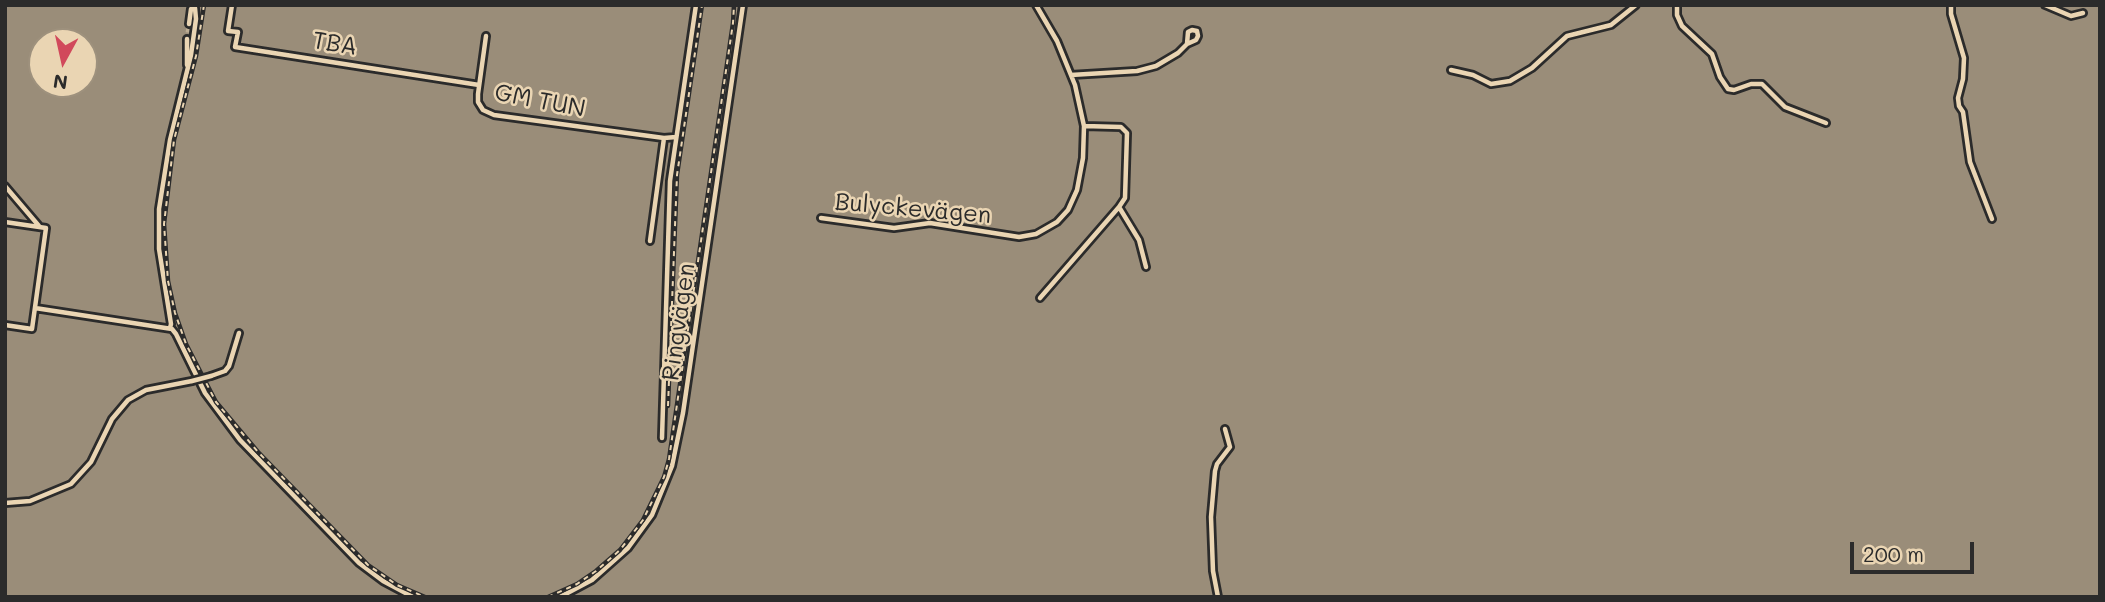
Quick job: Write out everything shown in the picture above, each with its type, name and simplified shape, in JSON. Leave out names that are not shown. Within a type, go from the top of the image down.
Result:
[{"type":"street","name":"TBA","points":[[232,5],[228,31],[237,32],[235,47],[479,85]]},
{"type":"street","points":[[663,438],[670,181],[696,5]]},
{"type":"street","name":"Ringvägen","points":[[560,597],[592,580],[628,548],[652,515],[669,473],[681,425],[743,5]]},
{"type":"street","name":"Bulyckevägen","points":[[821,218],[894,228],[930,223],[1019,237],[1036,234],[1057,222],[1075,197],[1083,158],[1084,126],[1072,75],[1036,5]]},
{"type":"street","points":[[1451,70],[1474,75],[1491,83],[1510,81],[1532,68],[1565,37],[1611,25],[1636,5]]},
{"type":"street","points":[[1677,5],[1677,15],[1682,26],[1712,54],[1720,77],[1728,89],[1762,84],[1788,109],[1826,123]]},
{"type":"street","points":[[1951,5],[1951,14],[1964,58],[1958,100],[1963,112],[1970,162],[1992,219]]},
{"type":"street","points":[[2045,5],[2071,16],[2083,13]]},
{"type":"street","points":[[170,328],[159,249],[159,209],[170,140],[188,69],[196,19],[196,10],[193,8],[189,24]]},
{"type":"street","name":"GM TUN","points":[[486,36],[478,102],[483,110],[489,113],[677,138]]},
{"type":"street","points":[[187,39],[188,69]]},
{"type":"street","points":[[1072,75],[1137,71],[1156,66],[1178,53],[1186,44]]},
{"type":"street","points":[[1040,298],[1125,198],[1126,133],[1121,127],[1084,126]]},
{"type":"street","points":[[650,241],[664,138]]},
{"type":"street","points":[[5,187],[39,227]]},
{"type":"street","points":[[1119,208],[1139,240],[1146,267]]},
{"type":"street","points":[[5,325],[32,329],[46,228],[8,222]]},
{"type":"street","points":[[35,309],[170,328],[176,334],[205,393],[240,440],[359,563],[383,581],[412,597]]},
{"type":"street","points":[[5,503],[30,502],[71,484],[86,468],[112,419],[128,400],[137,393],[152,388],[192,381],[225,371],[239,333]]},
{"type":"street","points":[[1218,597],[1213,571],[1211,512],[1217,464],[1230,447],[1225,429]]},
{"type":"shaded area","points":[[5,5],[2100,5],[2100,597],[5,597]]},
{"type":"tunnel","points":[[187,39],[189,24]]},
{"type":"railway","points":[[204,5],[196,56],[174,140],[164,224],[168,281],[186,344],[216,402],[258,452],[368,565],[397,585],[425,597]]},
{"type":"railway","points":[[668,406],[677,175],[702,5]]},
{"type":"railway","points":[[548,597],[577,584],[620,550],[643,520],[664,477],[669,459],[734,5]]}]
